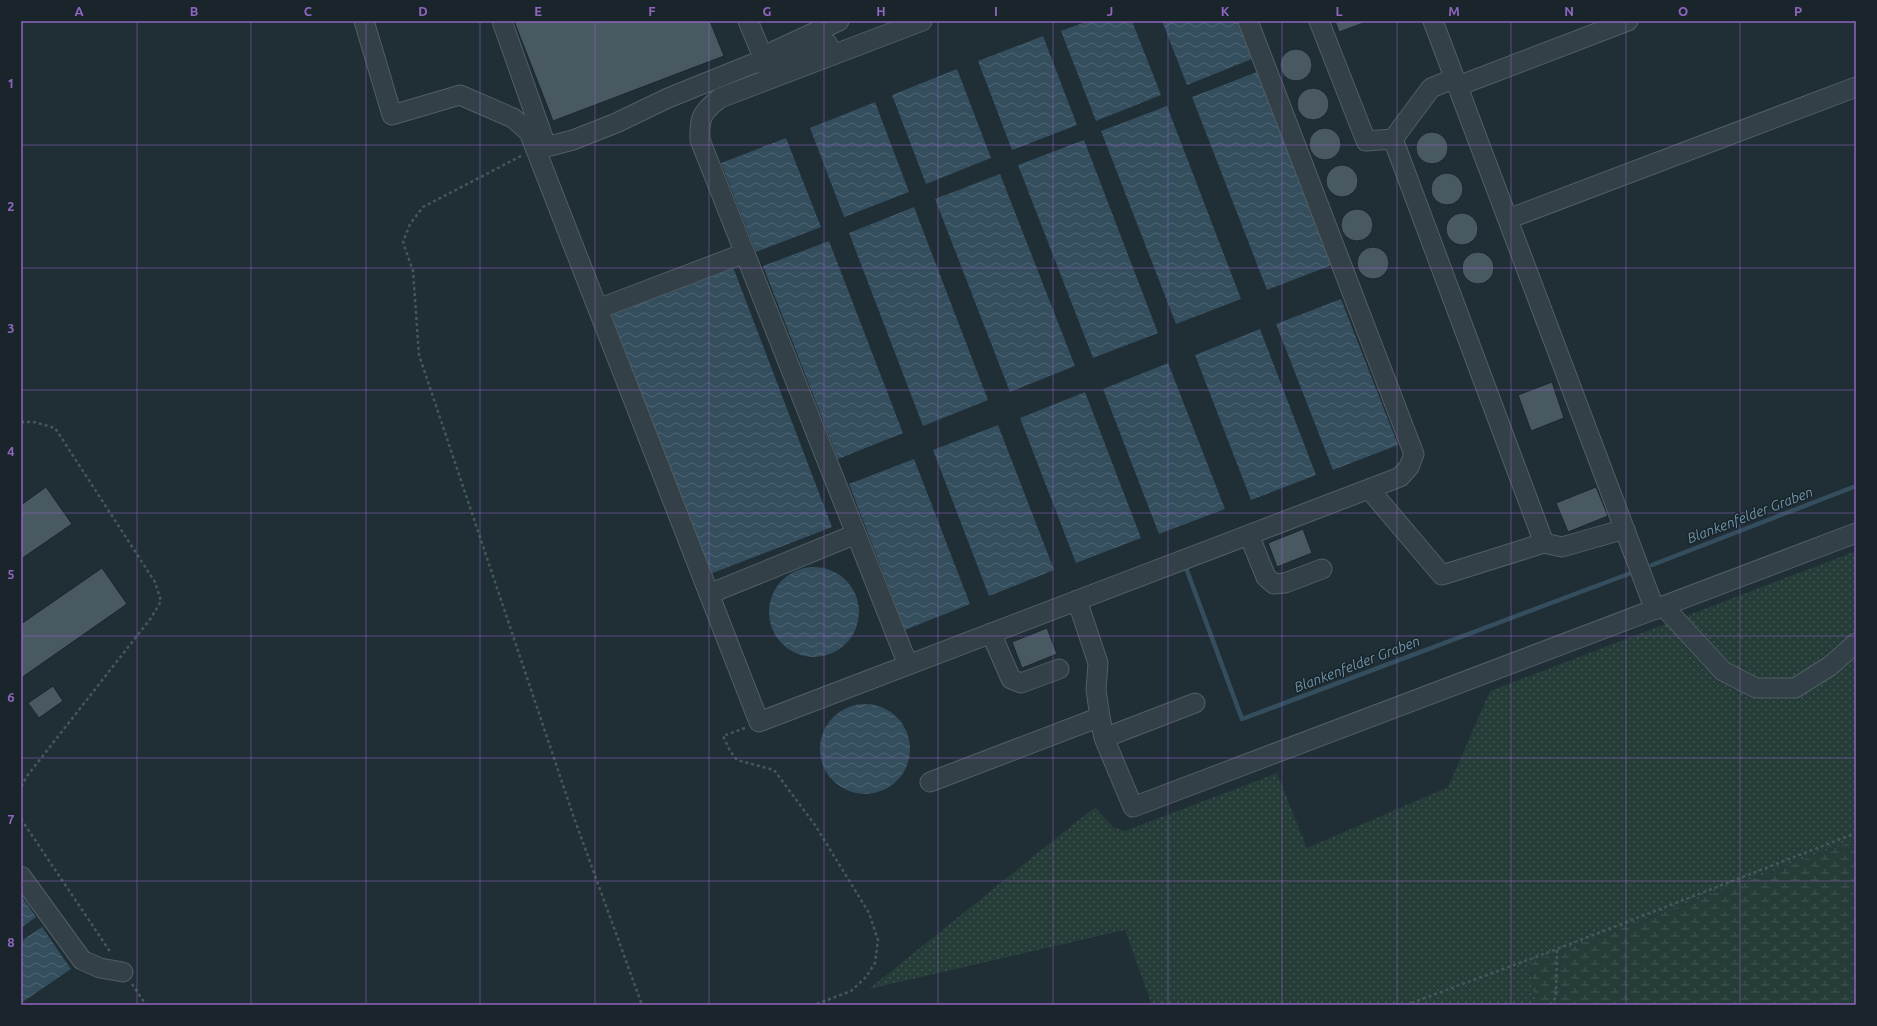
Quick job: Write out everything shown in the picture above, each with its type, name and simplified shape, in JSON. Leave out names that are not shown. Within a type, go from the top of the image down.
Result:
[{"type":"lane","points":[[364,21],[392,115],[460,95],[513,118],[529,132],[541,148]]},
{"type":"lane","points":[[502,21],[541,148],[598,309],[759,722],[1400,477],[1409,467],[1414,454],[1248,21]]},
{"type":"lane","points":[[748,21],[757,61]]},
{"type":"lane","points":[[541,148],[573,140],[616,123],[668,98],[757,61],[777,48],[839,21]]},
{"type":"lane","points":[[908,665],[700,140],[699,125],[706,109],[720,98],[922,21]]},
{"type":"lane","points":[[1319,21],[1366,141],[1393,140]]},
{"type":"lane","points":[[1433,21],[1625,529],[1659,609],[1723,671],[1756,688],[1795,688],[1830,666],[1856,643]]},
{"type":"lane","points":[[1393,140],[1431,88],[1456,82],[1628,21]]},
{"type":"lane","points":[[757,61],[779,60],[862,33],[890,33]]},
{"type":"lane","points":[[1508,219],[1856,86]]},
{"type":"lane","points":[[1393,140],[1544,543]]},
{"type":"lane","points":[[598,309],[745,252]]},
{"type":"lane","points":[[1369,489],[1442,575],[1544,543],[1562,547],[1625,529]]},
{"type":"lane","points":[[1077,600],[1098,663],[1096,690],[1104,738],[1133,807],[1659,609],[1856,533]]},
{"type":"lane","points":[[709,594],[856,534]]},
{"type":"lane","points":[[1249,535],[1266,577],[1274,584],[1285,583],[1322,568]]},
{"type":"lane","points":[[991,633],[1011,679],[1021,683],[1059,669]]},
{"type":"lane","points":[[1104,738],[1195,703]]},
{"type":"lane","points":[[930,782],[1100,717]]},
{"type":"lane","points":[[21,876],[82,960],[100,968],[123,972]]},
{"type":"path","points":[[541,148],[423,207],[410,224],[403,242],[412,271],[419,355],[573,815],[642,1005]]},
{"type":"path","points":[[21,422],[34,422],[55,428],[156,582],[161,601],[151,618],[27,776],[21,788]]},
{"type":"path","points":[[759,722],[723,736],[730,752],[737,760],[774,770],[815,825],[869,914],[878,940],[875,963],[866,977],[852,990],[814,1005]]},
{"type":"path","points":[[21,819],[146,1005]]},
{"type":"path","points":[[1406,1005],[1557,949],[1856,833]]},
{"type":"path","points":[[1550,1005],[1556,997],[1557,949]]},
{"type":"green space","points":[[1856,551],[1856,840],[1529,963],[1537,1005],[1152,1005],[1125,930],[869,989],[1095,807],[1113,827],[1125,831],[1277,773],[1307,848],[1448,787],[1490,691]]},
{"type":"green space","points":[[1856,840],[1856,1005],[1537,1005],[1529,963]]},
{"type":"water","points":[[1088,21],[1132,21],[1161,95],[1096,121],[1061,31]]},
{"type":"water","points":[[1162,21],[1237,21],[1252,59],[1187,85]]},
{"type":"water","points":[[1043,36],[1077,125],[1012,150],[978,61]]},
{"type":"water","points":[[957,69],[991,158],[926,184],[892,95]]},
{"type":"water","points":[[1257,72],[1332,265],[1267,290],[1192,97]]},
{"type":"water","points":[[875,102],[909,192],[844,217],[810,128]]},
{"type":"water","points":[[1167,106],[1241,299],[1176,324],[1101,131]]},
{"type":"water","points":[[786,138],[821,227],[756,252],[721,163]]},
{"type":"water","points":[[1084,140],[1158,333],[1093,358],[1018,165]]},
{"type":"water","points":[[1000,174],[1075,366],[1010,392],[935,199]]},
{"type":"water","points":[[914,207],[988,400],[923,426],[849,233]]},
{"type":"water","points":[[829,241],[903,433],[838,459],[763,266]]},
{"type":"water","points":[[733,267],[832,527],[710,574],[611,314]]},
{"type":"water","points":[[1341,299],[1398,445],[1333,470],[1276,324]]},
{"type":"water","points":[[1260,329],[1316,475],[1251,500],[1195,355]]},
{"type":"water","points":[[1168,363],[1225,509],[1159,534],[1103,389]]},
{"type":"water","points":[[1085,392],[1141,538],[1076,563],[1020,418]]},
{"type":"water","points":[[998,425],[1054,570],[989,596],[933,450]]},
{"type":"water","points":[[914,459],[970,604],[905,630],[849,484]]},
{"type":"water","points":[[814,567],[831,570],[846,580],[856,595],[859,612],[856,629],[846,644],[831,654],[814,657],[797,654],[782,644],[772,629],[769,612],[772,595],[782,580],[797,570]]},
{"type":"water","points":[[865,704],[882,707],[897,717],[907,732],[910,749],[907,766],[897,781],[882,791],[865,794],[848,791],[833,781],[823,766],[820,749],[823,732],[833,717],[848,707]]},
{"type":"water","points":[[21,895],[36,917],[21,928]]},
{"type":"water","points":[[42,927],[71,969],[21,1003],[21,941]]},
{"type":"building","points":[[514,21],[710,21],[724,56],[553,121]]},
{"type":"building","points":[[1335,21],[1369,21],[1339,32]]},
{"type":"building","points":[[1299,49],[1305,51],[1310,56],[1312,65],[1310,74],[1305,79],[1293,81],[1287,79],[1282,74],[1280,62],[1282,56],[1287,51]]},
{"type":"building","points":[[1316,88],[1322,90],[1327,95],[1329,104],[1327,113],[1322,118],[1310,120],[1304,118],[1299,113],[1297,101],[1299,95],[1304,90]]},
{"type":"building","points":[[1328,128],[1334,130],[1339,135],[1341,144],[1339,153],[1334,158],[1322,160],[1316,158],[1311,153],[1309,141],[1311,135],[1316,130]]},
{"type":"building","points":[[1429,132],[1435,132],[1445,139],[1448,148],[1447,154],[1441,161],[1435,164],[1429,164],[1419,157],[1416,151],[1416,145],[1423,135]]},
{"type":"building","points":[[1345,165],[1351,167],[1356,172],[1358,181],[1356,190],[1351,195],[1339,197],[1333,195],[1328,190],[1326,178],[1328,172],[1333,167]]},
{"type":"building","points":[[1450,173],[1456,175],[1461,180],[1463,189],[1461,198],[1456,203],[1444,205],[1438,203],[1433,198],[1431,186],[1433,180],[1438,175]]},
{"type":"building","points":[[1360,209],[1366,211],[1371,216],[1373,225],[1371,234],[1366,239],[1354,241],[1348,239],[1343,234],[1341,222],[1343,216],[1348,211]]},
{"type":"building","points":[[1465,213],[1471,215],[1476,220],[1478,229],[1476,238],[1471,243],[1459,245],[1453,243],[1448,238],[1446,226],[1448,220],[1453,215]]},
{"type":"building","points":[[1376,247],[1382,249],[1387,254],[1389,263],[1387,272],[1382,277],[1370,279],[1364,277],[1359,272],[1357,260],[1359,254],[1364,249]]},
{"type":"building","points":[[1475,252],[1481,252],[1491,259],[1494,268],[1493,274],[1487,281],[1481,284],[1475,284],[1465,277],[1462,271],[1462,265],[1469,255]]},
{"type":"building","points":[[1552,382],[1564,418],[1531,431],[1518,395]]},
{"type":"building","points":[[46,487],[72,524],[21,559],[21,505]]},
{"type":"building","points":[[1596,487],[1608,516],[1568,532],[1556,503]]},
{"type":"building","points":[[1303,529],[1312,553],[1277,567],[1268,543]]},
{"type":"building","points":[[102,568],[127,604],[21,678],[21,624]]},
{"type":"building","points":[[1047,628],[1057,654],[1022,668],[1012,642]]},
{"type":"building","points":[[53,686],[63,701],[39,718],[28,703]]},
{"type":"waterway","name":"Blankenfelder Graben","points":[[1652,565],[1856,486]]},
{"type":"waterway","name":"Blankenfelder Graben","points":[[1186,568],[1242,719],[1631,573]]}]
